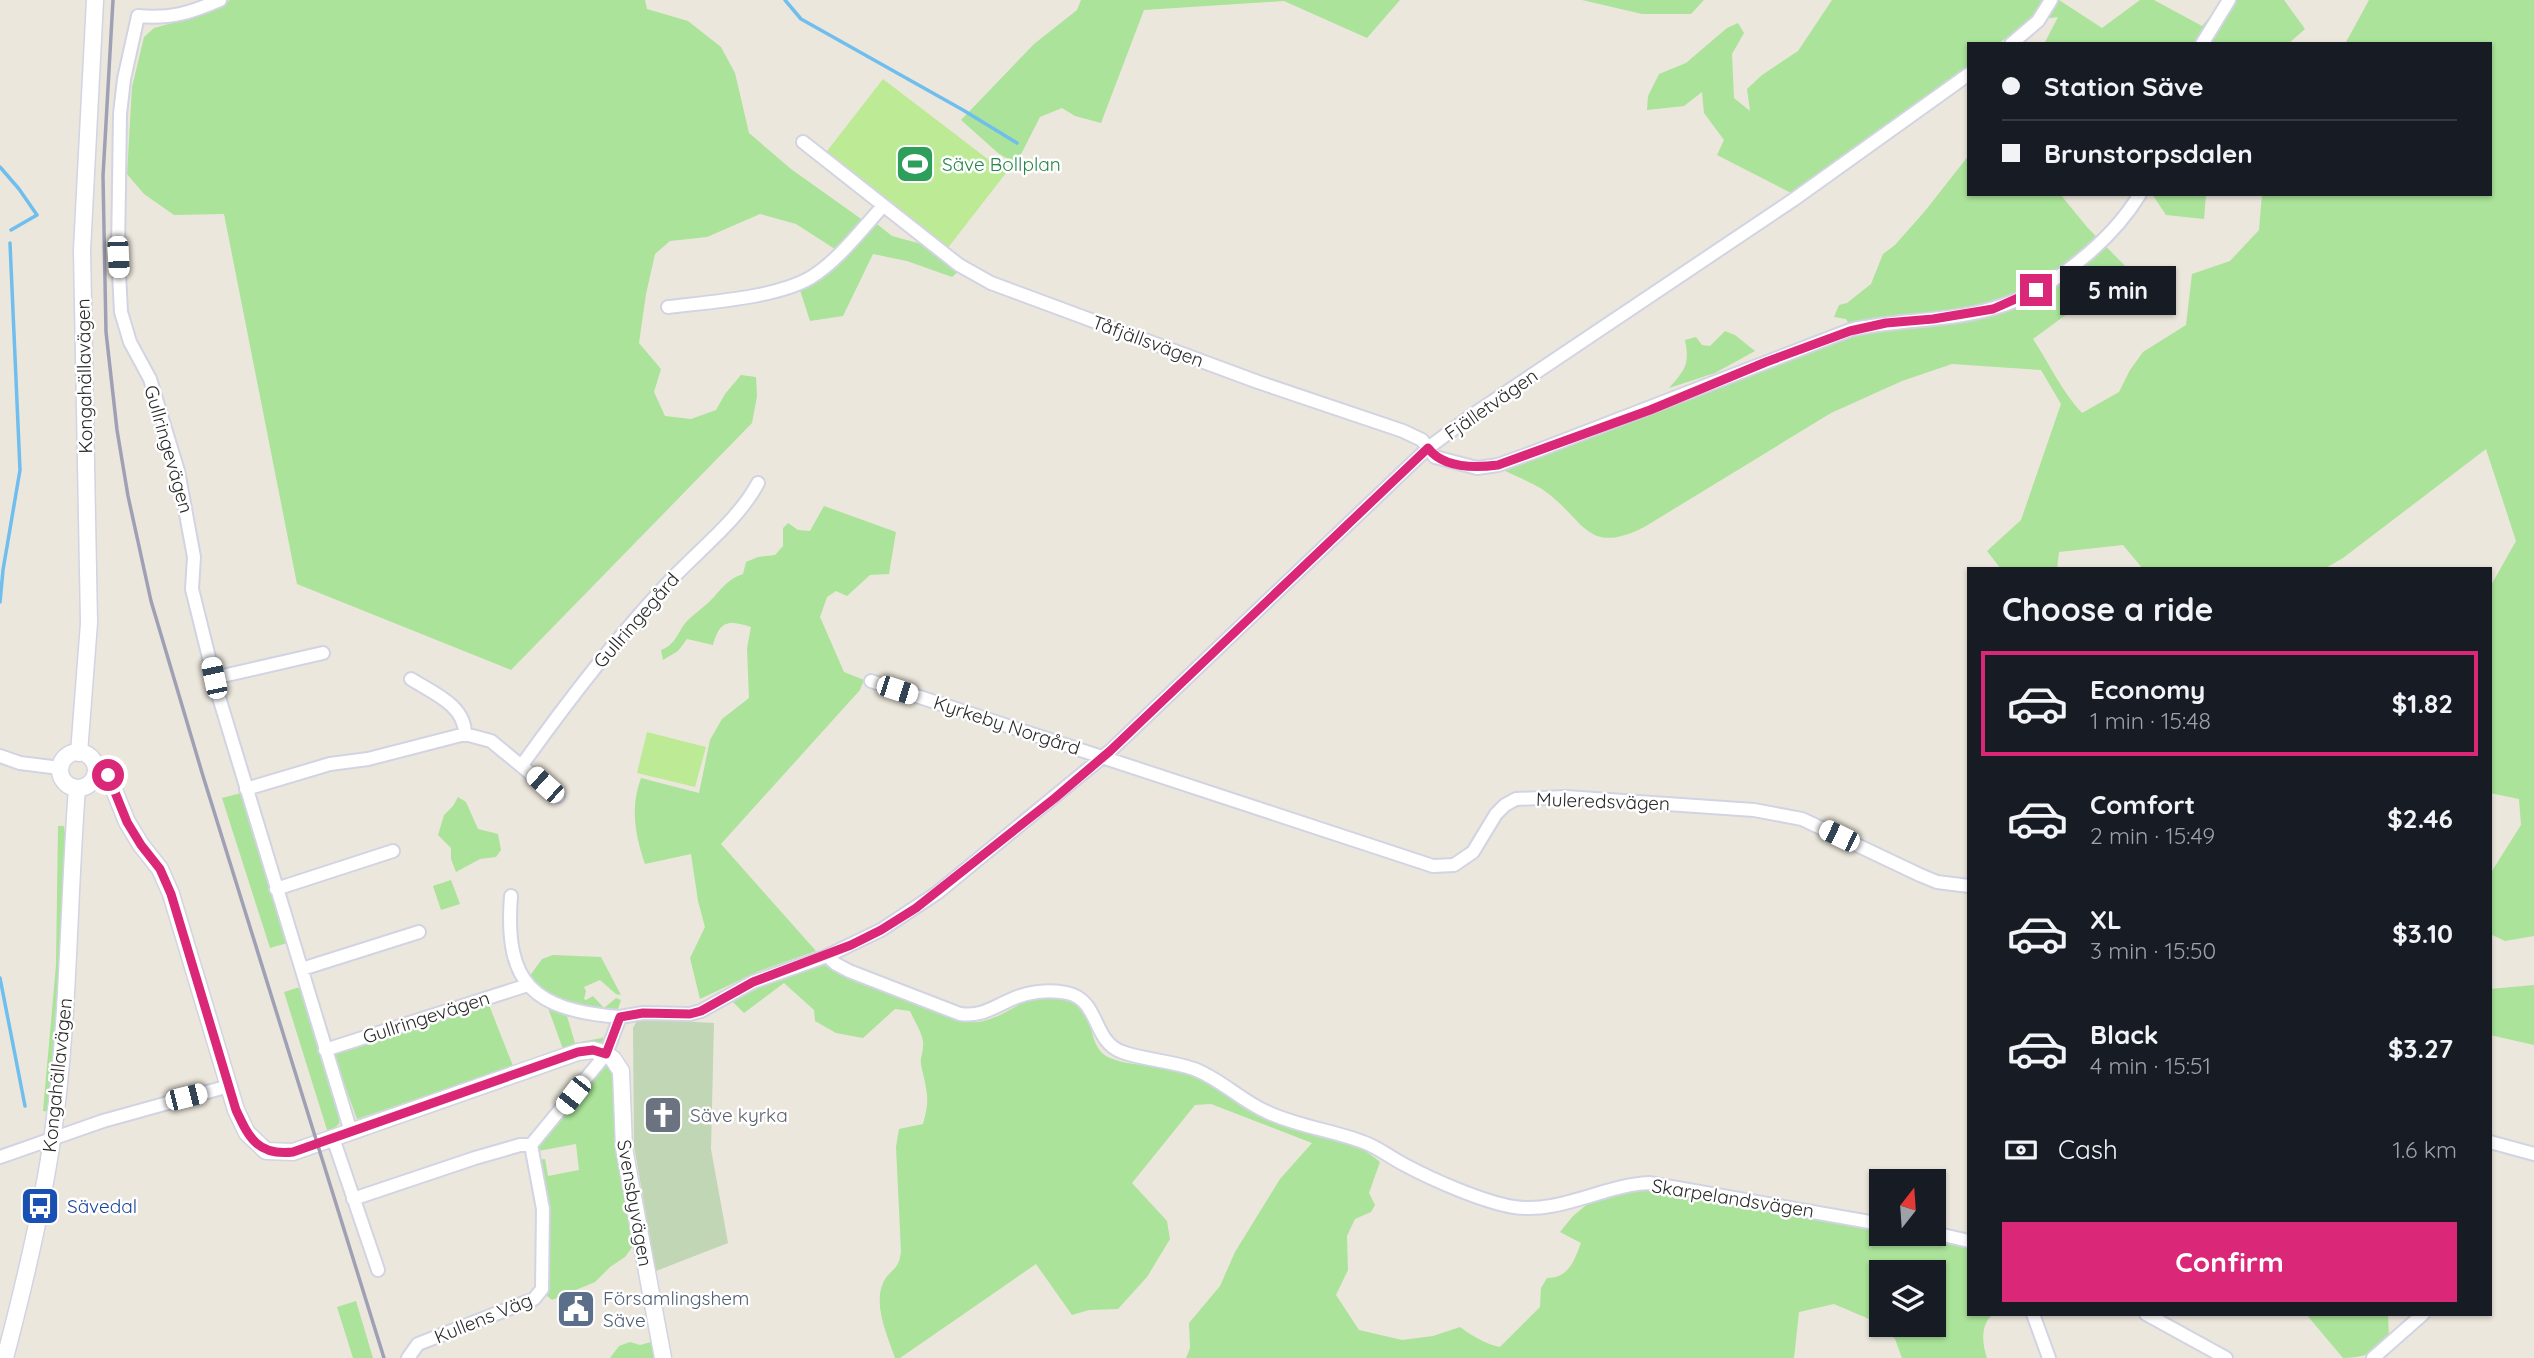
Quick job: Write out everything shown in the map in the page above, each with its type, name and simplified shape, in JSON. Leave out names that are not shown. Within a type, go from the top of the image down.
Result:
[{"type":"main road","name":"Kongahällavägen","points":[[79,752],[89,623],[82,250],[95,0]]},
{"type":"main road","points":[[79,752],[92,760],[96,771],[89,785],[77,788],[63,780],[60,768],[65,757],[79,752]]},
{"type":"main road","points":[[96,771],[108,775],[127,822],[160,869],[171,894],[243,1126],[252,1139],[266,1151],[293,1152],[578,1052],[593,1050],[606,1054]]},
{"type":"main road","name":"Kongahällavägen","points":[[5,1358],[28,1269],[52,1139],[61,1067],[77,788]]},
{"type":"main road","name":"Svensbyvägen","points":[[606,1054],[621,1071],[624,1148],[663,1358]]},
{"type":"street","name":"Gullringevägen","points":[[220,0],[181,15],[138,16],[124,79],[120,114],[118,196],[121,312],[130,342],[150,379],[178,471],[194,557],[192,589],[214,678],[351,1132]]},
{"type":"street","points":[[2013,42],[2038,21],[2051,0]]},
{"type":"street","points":[[2203,42],[2229,0]]},
{"type":"street","name":"Fjälletvägen","points":[[528,985],[558,1005],[574,1011],[620,1017],[643,1013],[690,1014],[701,1011],[753,982],[827,956],[881,930],[916,908],[1102,758],[1428,448],[1483,408],[1793,200],[1967,75]]},
{"type":"street","name":"Tåfjällsvägen","points":[[803,142],[959,265],[991,283],[1258,382],[1403,431],[1422,440],[1435,457],[1477,468],[1498,465],[1650,410],[1850,331],[1886,323],[1933,319],[1993,309],[2016,300],[2065,272],[2106,236],[2138,196]]},
{"type":"street","points":[[668,307],[772,291],[806,280],[825,267],[883,206]]},
{"type":"street","name":"Gullringegård","points":[[522,765],[573,694],[619,638],[680,570],[743,507],[758,483]]},
{"type":"street","points":[[214,678],[323,653]]},
{"type":"street","points":[[411,679],[457,710],[463,719],[465,734]]},
{"type":"street","name":"Kyrkeby Norgård","points":[[871,681],[1102,758]]},
{"type":"street","points":[[246,789],[330,764],[368,759],[465,734],[491,740],[558,796]]},
{"type":"street","points":[[0,755],[20,763],[60,768]]},
{"type":"street","name":"Muleredsvägen","points":[[1102,758],[1433,866],[1454,865],[1473,852],[1496,814],[1516,799],[1566,797],[1754,810],[1802,819],[1937,882],[1967,886]]},
{"type":"street","points":[[276,889],[393,851]]},
{"type":"street","points":[[511,896],[511,946],[517,969],[528,985]]},
{"type":"street","points":[[302,969],[419,932]]},
{"type":"street","name":"Skarpelandsvägen","points":[[827,956],[849,971],[960,1014],[972,1016],[1028,994],[1049,992],[1074,995],[1089,1007],[1104,1039],[1117,1049],[1202,1072],[1267,1112],[1307,1128],[1364,1142],[1419,1172],[1507,1205],[1555,1205],[1620,1186],[1649,1183],[1869,1222]]},
{"type":"street","name":"Gullringevägen","points":[[325,1050],[528,985]]},
{"type":"street","points":[[353,1199],[475,1158],[520,1145],[531,1145],[606,1054],[620,1017]]},
{"type":"street","points":[[0,1157],[103,1121],[229,1086]]},
{"type":"street","points":[[333,1138],[378,1270]]},
{"type":"street","points":[[2492,1143],[2534,1154]]},
{"type":"street","name":"Kullens Väg","points":[[408,1357],[418,1345],[534,1299],[540,1294],[543,1281],[543,1209],[531,1145]]},
{"type":"street","points":[[1946,1236],[1967,1241]]},
{"type":"street","points":[[2034,1316],[2049,1358]]},
{"type":"street","points":[[2150,1316],[2226,1358]]},
{"type":"street","points":[[2373,1358],[2421,1316]]},
{"type":"green space","points":[[230,0],[645,0],[647,9],[688,21],[721,47],[735,73],[749,133],[791,169],[864,221],[835,249],[796,224],[760,214],[707,237],[670,241],[655,254],[639,343],[661,369],[654,392],[665,416],[691,419],[716,410],[741,375],[756,377],[757,396],[752,423],[511,670],[297,584],[224,214],[174,215],[144,194],[127,174],[132,87],[144,37],[154,28],[194,17]]},
{"type":"green space","points":[[1081,0],[1400,0],[1367,38],[1284,1],[1144,10],[1101,123],[1075,116],[1062,108],[1040,117],[1016,164],[998,153],[961,120],[1034,44],[1077,10]]},
{"type":"green space","points":[[1582,0],[1704,0],[1691,14],[1642,14]]},
{"type":"green space","points":[[1832,0],[2059,0],[2102,28],[2140,0],[2154,0],[2202,26],[2224,0],[2284,0],[2305,29],[2290,42],[2045,42],[2058,17],[2028,21],[2001,42],[1967,42],[1967,66],[1795,195],[1717,155],[1724,140],[1704,113],[1702,92],[1684,106],[1647,110],[1648,96],[1659,74],[1686,63],[1727,28],[1738,23],[1744,33],[1732,54],[1734,98],[1750,111],[1747,89],[1762,75],[1798,51]]},
{"type":"green space","points":[[2369,0],[2534,0],[2534,936],[2505,941],[2492,935],[2492,871],[2521,825],[2519,799],[2492,793],[2492,583],[2516,541],[2486,449],[2327,567],[2141,567],[2123,545],[2059,552],[2057,567],[1999,567],[1987,551],[2021,520],[2061,404],[2041,370],[1952,364],[1902,381],[1831,413],[1646,526],[1626,535],[1610,538],[1587,530],[1542,489],[1503,470],[1854,334],[1846,319],[1834,317],[1839,305],[1847,303],[1871,284],[1883,254],[1895,245],[1925,211],[1967,158],[1967,196],[2062,196],[2128,269],[2033,339],[2062,387],[2082,413],[2119,392],[2143,352],[2186,325],[2192,274],[2230,261],[2259,230],[2262,196],[2492,196],[2492,42],[2346,42]]},
{"type":"green space","name":"Säve Bollplan","points":[[883,79],[1006,173],[947,249],[824,155]]},
{"type":"green space","points":[[2153,196],[2206,196],[2204,219],[2166,215]]},
{"type":"green space","points":[[877,224],[892,236],[925,245],[959,271],[952,277],[907,261],[873,254],[843,316],[810,321],[800,290],[832,270]]},
{"type":"green space","points":[[1725,331],[1735,335],[1755,351],[1715,373],[1669,388],[1685,367],[1685,340],[1696,337],[1702,345],[1710,346]]},
{"type":"green space","points":[[824,506],[896,532],[889,574],[870,575],[847,596],[836,591],[827,597],[820,617],[844,672],[864,680],[860,690],[721,844],[816,951],[759,971],[700,999],[690,958],[705,927],[691,854],[645,864],[636,832],[636,800],[641,778],[699,793],[710,740],[722,719],[749,698],[747,648],[751,627],[736,623],[726,624],[722,626],[713,645],[687,639],[678,651],[663,660],[661,650],[672,643],[686,622],[726,584],[743,574],[746,562],[775,555],[783,546],[783,528],[788,523],[798,530],[810,531]]},
{"type":"green space","points":[[647,732],[706,747],[695,787],[637,773]]},
{"type":"green space","points":[[241,793],[287,943],[270,948],[222,798]]},
{"type":"green space","points":[[458,797],[466,802],[478,829],[498,834],[501,850],[496,857],[480,859],[456,872],[451,859],[451,848],[438,835],[444,815]]},
{"type":"green space","points":[[58,826],[64,826],[67,850],[60,990],[49,1112],[43,1111],[56,965]]},
{"type":"green space","points":[[451,880],[460,904],[441,910],[433,886]]},
{"type":"green space","points":[[553,955],[601,957],[621,995],[600,980],[584,987],[584,999],[593,996],[604,1008],[616,998],[621,1000],[618,1009],[597,1013],[544,994],[529,977],[542,959]]},
{"type":"green space","points":[[820,964],[835,967],[931,1009],[967,1021],[978,1022],[999,1016],[1034,999],[1071,999],[1085,1012],[1096,1045],[1108,1057],[1188,1073],[1264,1115],[1315,1136],[1351,1144],[1364,1150],[1380,1162],[1369,1193],[1375,1205],[1371,1212],[1355,1219],[1347,1236],[1348,1270],[1336,1295],[1359,1330],[1402,1340],[1433,1336],[1460,1327],[1479,1339],[1500,1347],[1540,1307],[1541,1288],[1547,1278],[1566,1272],[1573,1262],[1581,1243],[1560,1232],[1573,1216],[1590,1202],[1612,1193],[1658,1187],[1869,1227],[1869,1246],[1946,1246],[1946,1242],[1967,1247],[1967,1316],[1991,1316],[1983,1335],[1987,1358],[1902,1358],[1893,1337],[1946,1337],[1946,1260],[1869,1260],[1869,1319],[1834,1304],[1799,1312],[1794,1358],[1186,1358],[1190,1348],[1189,1323],[1220,1286],[1235,1252],[1280,1179],[1312,1143],[1211,1104],[1195,1105],[1132,1183],[1167,1221],[1170,1239],[1147,1277],[1118,1309],[1089,1310],[1072,1315],[1036,1264],[900,1358],[895,1358],[883,1321],[880,1292],[886,1278],[898,1263],[901,1251],[896,1147],[899,1129],[923,1124],[927,1107],[921,1062],[923,1043],[919,1029],[910,1011],[895,1009],[863,1038],[836,1033],[815,1021],[814,1010],[784,983],[744,1013],[733,1002],[782,975]]},
{"type":"green space","points":[[2534,985],[2534,1045],[2492,1035],[2492,989]]},
{"type":"green space","points":[[300,987],[339,1109],[339,1124],[328,1133],[284,992]]},
{"type":"green space","points":[[489,1005],[513,1066],[357,1119],[335,1058],[337,1053]]},
{"type":"green space","points":[[547,1005],[589,1019],[567,1016],[575,1043],[603,1036],[603,1042],[563,1049]]},
{"type":"green space","points":[[638,1019],[714,1023],[711,1149],[728,1243],[656,1271],[634,1146],[633,1028]]},
{"type":"green space","points":[[603,1064],[614,1077],[614,1139],[633,1246],[625,1257],[595,1282],[552,1300],[547,1296],[550,1205],[538,1160],[545,1159],[548,1176],[579,1170],[576,1144],[538,1151],[536,1146]]},
{"type":"green space","points":[[356,1301],[373,1358],[353,1358],[337,1307]]},
{"type":"green space","points":[[2308,1316],[2388,1316],[2389,1340],[2368,1354],[2343,1358]]},
{"type":"green space","points":[[630,1342],[640,1345],[651,1342],[654,1358],[610,1358],[619,1346]]},
{"type":"waterway","points":[[785,0],[801,19],[1017,143]]},
{"type":"waterway","points":[[0,167],[37,215],[11,230]]},
{"type":"waterway","points":[[0,602],[20,470],[10,243]]},
{"type":"waterway","points":[[0,978],[25,1106]]},
{"type":"railway","points":[[113,0],[103,176],[106,332],[117,430],[128,496],[151,601],[384,1358]]},
{"type":"place","name":"Säve Bollplan","points":[[915,164]]},
{"type":"place","name":"Säve kyrka","points":[[663,1115]]},
{"type":"place","name":"Sävedal","points":[[40,1206]]},
{"type":"place","name":"Församlingshem Säve","points":[[576,1309]]},
{"type":"route","points":[[108,775],[127,822],[160,869],[171,894],[243,1126],[252,1139],[266,1151],[293,1152],[578,1052],[593,1050],[606,1054],[620,1017],[643,1013],[690,1014],[701,1011],[753,982],[827,956],[910,913],[1016,830],[1110,751],[1428,448],[1435,457],[1456,463],[1477,468],[1498,465],[1650,410],[1850,331],[1886,323],[1933,319],[1993,309],[2036,290]]}]
